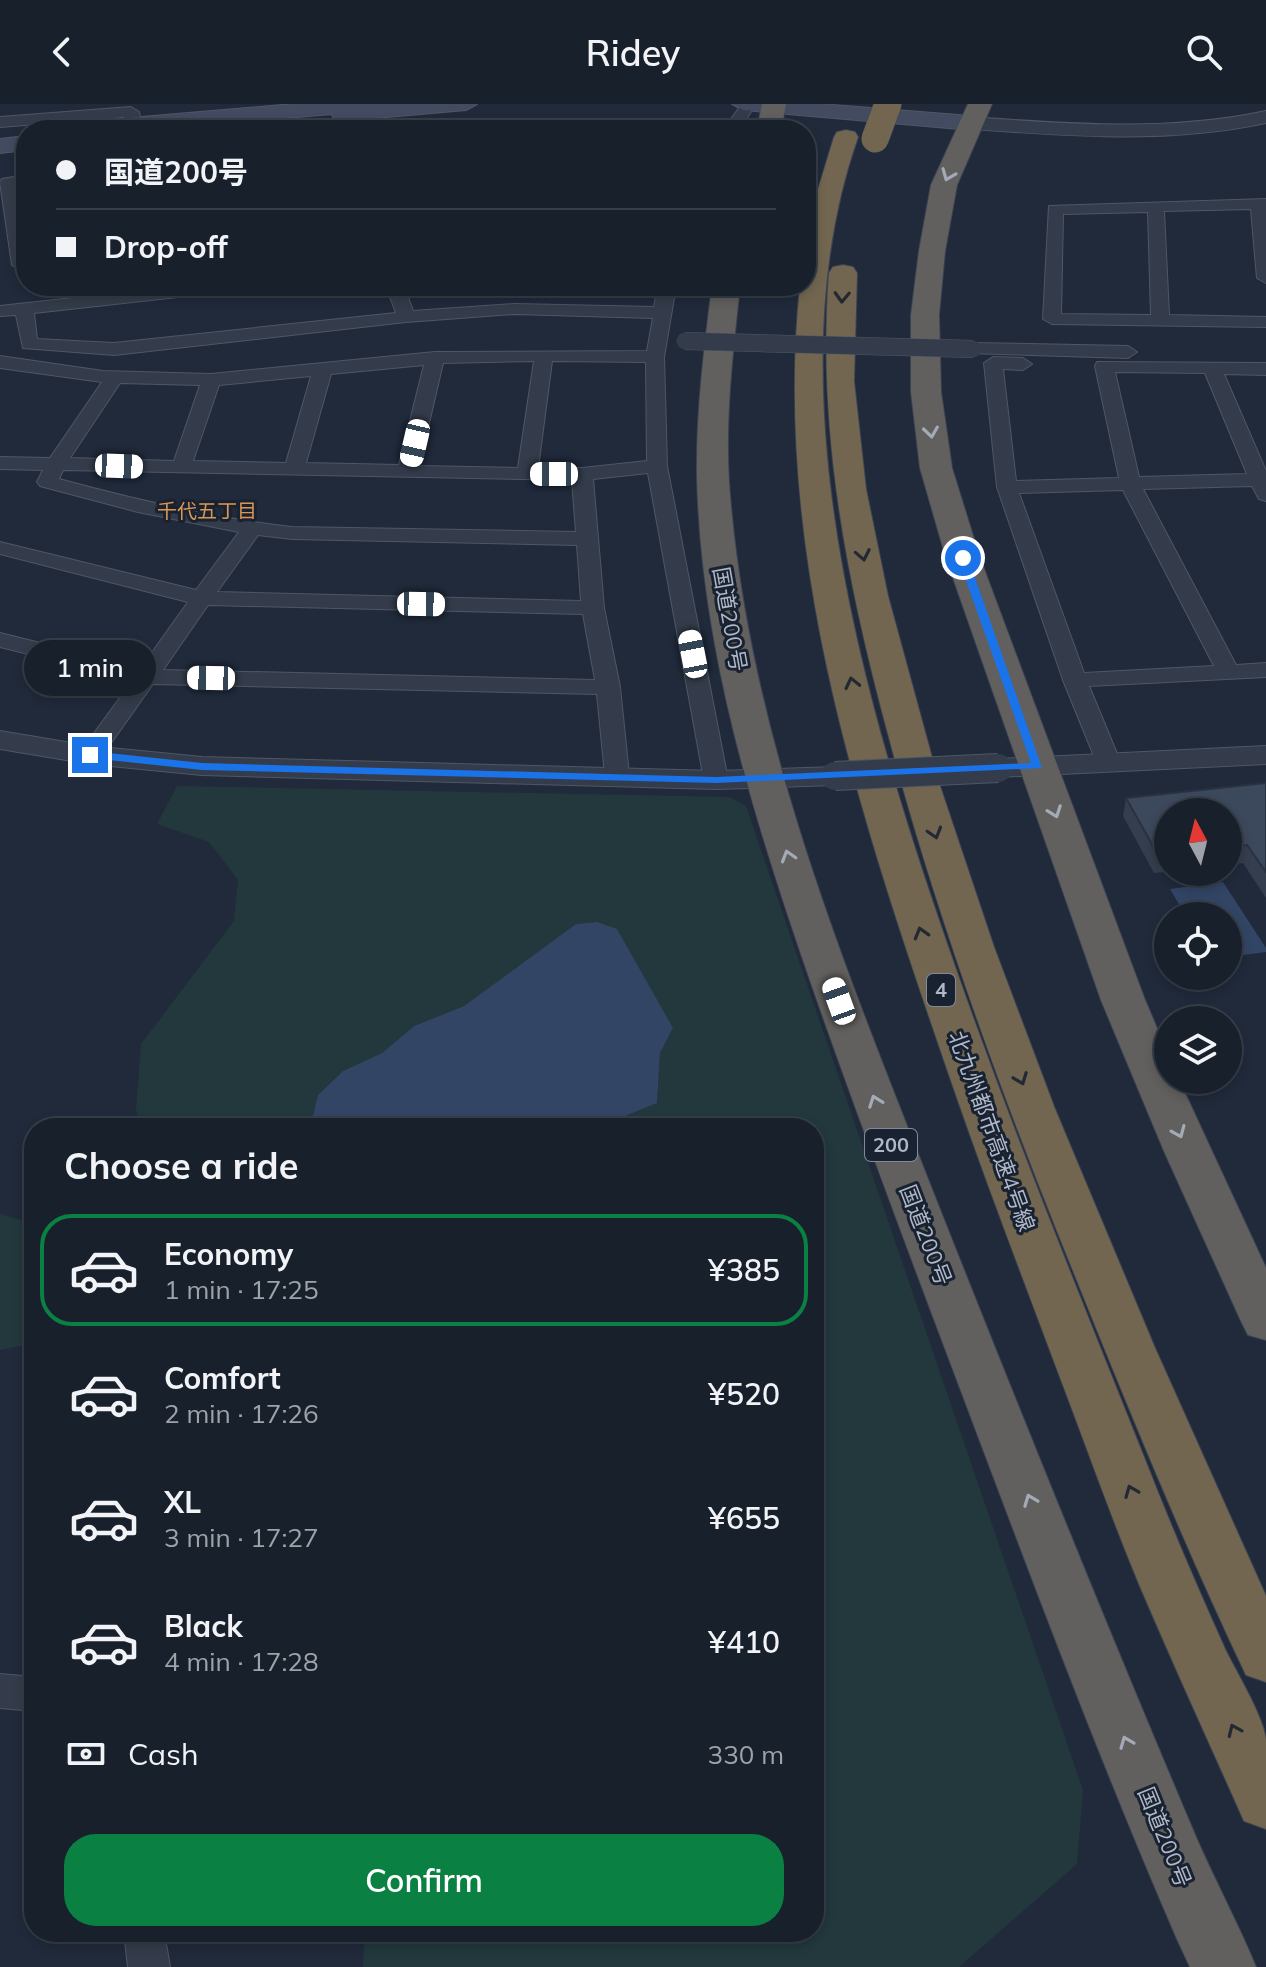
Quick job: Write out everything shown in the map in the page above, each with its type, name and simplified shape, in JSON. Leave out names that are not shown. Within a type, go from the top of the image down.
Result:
[{"type":"highway","points":[[976,114],[944,185],[932,251],[925,315],[926,392],[936,468],[958,543],[1123,1000],[1187,1151],[1266,1321]]},
{"type":"highway","name":"北九州都市高速4号線","points":[[864,118],[841,291],[841,381],[849,485],[875,619],[909,746],[969,945],[1066,1197],[1266,1657]]},
{"type":"highway","name":"北九州都市高速4号線","points":[[816,250],[819,226],[864,118]]},
{"type":"highway","name":"国道200号","points":[[725,296],[715,388],[711,488],[728,622],[764,779],[798,889],[910,1197],[1087,1646],[1198,1916],[1224,1967]]},
{"type":"highway","name":"北九州都市高速4号線","points":[[811,296],[809,378],[813,483],[835,608],[867,751],[925,946],[1016,1200],[1166,1581],[1266,1801]]},
{"type":"main road","points":[[180,120],[368,104]]},
{"type":"main road","points":[[286,120],[466,104]]},
{"type":"main road","points":[[743,104],[976,114]]},
{"type":"main road","points":[[864,118],[976,114]]},
{"type":"street","points":[[976,114],[1139,123],[1205,120],[1266,107]]},
{"type":"street","points":[[28,119],[131,112],[132,120]]},
{"type":"street","points":[[976,114],[1118,131],[1170,130],[1266,117]]},
{"type":"street","points":[[14,221],[8,182],[16,181]]},
{"type":"street","points":[[1266,278],[1262,204],[1055,209],[1052,319],[1160,318],[1266,322]]},
{"type":"street","points":[[1156,207],[1160,318]]},
{"type":"street","points":[[0,311],[137,296]]},
{"type":"street","points":[[399,296],[406,317]]},
{"type":"street","points":[[665,296],[656,348],[657,466],[716,780]]},
{"type":"street","points":[[24,308],[29,344],[87,349],[114,349],[406,317],[515,309],[662,313]]},
{"type":"street","points":[[0,362],[114,378],[211,380],[435,358],[656,348],[685,341],[1266,355]]},
{"type":"street","points":[[527,474],[544,355]]},
{"type":"street","points":[[408,471],[435,358]]},
{"type":"street","points":[[1108,761],[1075,680],[1007,487],[993,363],[1266,369]]},
{"type":"street","points":[[1104,366],[1130,484],[1229,673]]},
{"type":"street","points":[[295,468],[323,368]]},
{"type":"street","points":[[1007,487],[1263,485],[1212,368]]},
{"type":"street","points":[[114,378],[47,482],[139,508],[252,529],[292,533],[588,539]]},
{"type":"street","points":[[181,468],[211,380]]},
{"type":"street","points":[[0,463],[527,474],[582,474],[657,466]]},
{"type":"street","points":[[582,474],[593,608],[608,687],[617,775]]},
{"type":"street","points":[[90,755],[149,677],[200,598],[252,529]]},
{"type":"street","points":[[0,548],[200,598],[593,608]]},
{"type":"street","points":[[0,640],[149,677],[608,687]]},
{"type":"street","points":[[1075,680],[1266,670]]},
{"type":"street","points":[[0,740],[90,755],[202,766],[716,780],[1266,755]]},
{"type":"street","points":[[0,1691],[24,1693]]},
{"type":"street","points":[[145,1942],[149,1967]]},
{"type":"green space","points":[[177,786],[729,797],[746,806],[1083,1790],[1077,1864],[959,1967],[363,1967],[364,1942],[824,1942],[824,1118],[620,1118],[657,1103],[660,1053],[673,1028],[597,922],[576,924],[464,1006],[414,1026],[382,1053],[343,1071],[318,1095],[312,1118],[138,1118],[141,1044],[234,921],[238,880],[209,842],[157,824]]},
{"type":"green space","points":[[0,1214],[24,1221],[24,1345],[0,1350]]},
{"type":"water","points":[[1226,886],[1236,902],[1178,902],[1170,889]]},
{"type":"water","points":[[1242,911],[1266,948],[1266,952],[1242,955]]},
{"type":"water","points":[[597,922],[617,929],[673,1028],[660,1053],[657,1103],[620,1118],[312,1118],[318,1095],[343,1071],[382,1053],[414,1026],[464,1006],[576,924]]},
{"type":"building","points":[[1266,783],[1266,872],[1247,845],[1242,846],[1242,798],[1154,798],[1154,848],[1126,798]]},
{"type":"district","name":"千代五丁目","points":[[207,511]]},
{"type":"route","points":[[90,755],[202,766],[716,780],[1038,766],[963,558]]}]
